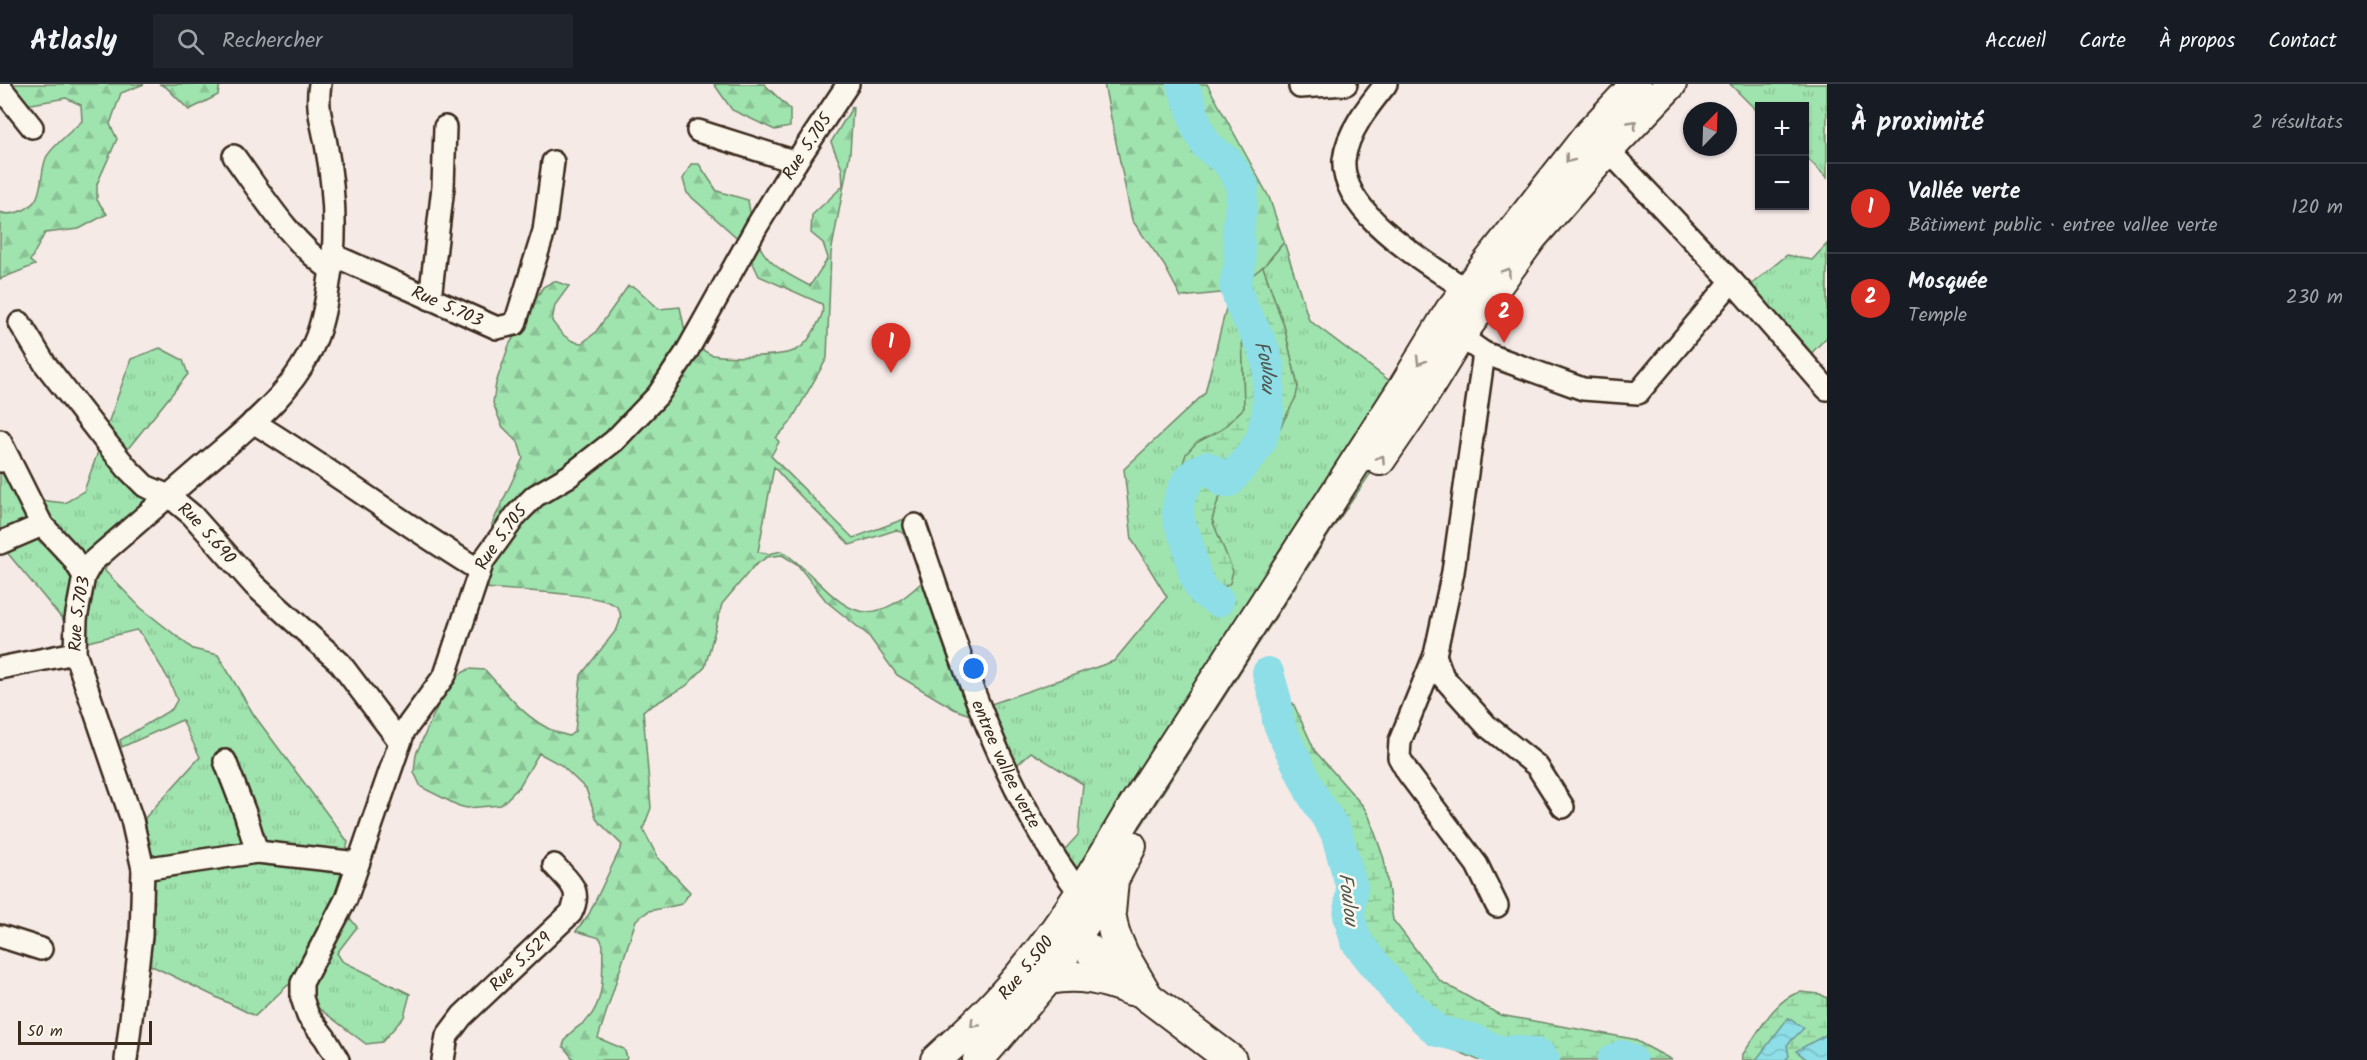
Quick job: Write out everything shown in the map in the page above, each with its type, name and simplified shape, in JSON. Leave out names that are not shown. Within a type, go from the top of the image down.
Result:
[{"type":"main road","points":[[1148,997],[1123,954],[1114,933],[1106,871],[1134,805],[1402,390],[1450,311],[1590,133],[1636,84]]},
{"type":"main road","points":[[1106,871],[1140,828],[1333,528],[1419,403],[1472,345],[1532,237],[1608,150],[1671,84]]},
{"type":"main road","name":"Rue 5.500","points":[[978,1060],[1048,979],[1080,893],[1106,871]]},
{"type":"main road","name":"Rue 5.500","points":[[936,1060],[969,1029],[1029,964],[1067,931],[1106,871]]},
{"type":"main road","points":[[1067,931],[1231,1060]]},
{"type":"main road","points":[[1048,979],[1068,975],[1093,978],[1148,997]]},
{"type":"street","name":"Rue 5.703","points":[[126,1060],[141,936],[143,869],[132,820],[75,653],[76,620],[84,576],[92,562],[254,423],[283,394],[298,373],[317,337],[327,298],[332,262],[334,202],[326,143],[317,101],[320,84]]},
{"type":"street","name":"Rue 5.705","points":[[338,1060],[308,1016],[302,998],[302,983],[346,899],[404,731],[445,675],[470,606],[479,570],[492,547],[517,514],[535,496],[569,476],[614,441],[658,394],[686,353],[757,226],[796,162],[848,84]]},
{"type":"street","points":[[1300,87],[1346,84]]},
{"type":"street","points":[[1386,84],[1369,105],[1347,145],[1344,160],[1345,178],[1368,218],[1466,290]]},
{"type":"street","points":[[0,87],[32,127]]},
{"type":"street","points":[[430,298],[443,187],[445,127]]},
{"type":"street","points":[[698,130],[796,162]]},
{"type":"street","points":[[1608,150],[1732,281],[1827,390]]},
{"type":"street","points":[[234,156],[291,233],[317,260],[332,262]]},
{"type":"street","name":"Rue 5.703","points":[[332,262],[430,298],[497,328],[514,324],[544,231],[553,162]]},
{"type":"street","points":[[1497,906],[1477,865],[1408,773],[1399,757],[1400,741],[1435,655],[1454,572],[1472,345],[1583,389],[1638,393],[1732,281]]},
{"type":"street","name":"Rue 5.690","points":[[20,323],[45,364],[112,450],[145,486],[169,496],[192,515],[254,585],[340,663],[400,742]]},
{"type":"street","points":[[254,423],[307,455],[421,534],[479,570]]},
{"type":"street","points":[[3,454],[42,525],[72,557],[84,576]]},
{"type":"street","points":[[0,543],[42,525]]},
{"type":"street","name":"entree vallee verte","points":[[915,525],[992,739],[1053,859],[1080,893]]},
{"type":"street","points":[[0,668],[75,653]]},
{"type":"street","points":[[1435,655],[1443,676],[1487,726],[1537,766],[1563,807]]},
{"type":"street","points":[[225,761],[257,852]]},
{"type":"street","points":[[143,869],[257,852],[358,863]]},
{"type":"street","name":"Rue 5.529","points":[[443,1060],[447,1036],[462,1016],[571,913],[577,901],[575,889],[554,865]]},
{"type":"street","points":[[0,936],[41,949]]},
{"type":"green space","points":[[0,84],[144,84],[121,93],[110,124],[117,139],[97,184],[97,200],[107,214],[79,229],[45,233],[30,261],[35,265],[0,279],[0,212],[16,213],[33,203],[40,190],[48,154],[82,121],[81,105],[66,98],[26,105]]},
{"type":"green space","points":[[159,84],[220,84],[218,95],[189,110],[166,87]]},
{"type":"green space","points":[[714,84],[764,84],[790,109],[790,127],[775,130],[732,110]]},
{"type":"green space","points":[[1104,84],[1207,84],[1269,197],[1284,242],[1263,267],[1230,292],[1181,297],[1164,265],[1132,220]]},
{"type":"green space","points":[[1730,84],[1827,84],[1827,178],[1809,160],[1809,102],[1755,102],[1755,109]]},
{"type":"green space","points":[[853,106],[850,153],[831,253],[827,358],[790,423],[776,438],[779,442],[771,456],[853,538],[907,518],[975,706],[970,715],[954,709],[897,675],[868,635],[827,602],[797,564],[782,555],[767,557],[753,567],[722,604],[705,667],[686,686],[643,711],[651,808],[643,829],[658,858],[690,892],[682,904],[649,911],[636,920],[598,1038],[624,1049],[626,1060],[574,1060],[563,1046],[570,1034],[588,1019],[598,1003],[603,964],[603,945],[600,938],[576,931],[589,914],[622,845],[597,820],[586,789],[561,765],[539,753],[519,787],[501,805],[467,808],[459,806],[421,787],[414,772],[416,754],[442,696],[455,677],[469,669],[485,670],[533,719],[556,732],[569,736],[575,731],[581,675],[617,629],[620,620],[617,607],[594,598],[483,588],[493,548],[492,524],[523,458],[518,442],[502,426],[493,403],[496,383],[509,345],[543,287],[554,281],[569,286],[555,305],[552,321],[564,336],[572,341],[582,343],[595,333],[628,286],[636,288],[659,309],[680,307],[686,336],[710,354],[755,356],[789,352],[800,348],[820,320],[822,304],[759,276],[744,244],[687,193],[683,179],[691,164],[699,164],[717,191],[748,200],[754,232],[764,254],[782,270],[810,286],[828,258],[823,243],[811,233],[812,215],[843,186],[842,169],[831,142]],"holes":[[[774,467],[850,545],[896,530],[903,533],[918,565],[921,583],[897,602],[878,611],[861,611],[846,605],[832,595],[782,551],[768,554],[758,552]]]},
{"type":"green space","points":[[1284,242],[1309,320],[1419,403],[1333,528],[1140,828],[1103,862],[1080,895],[1056,859],[1078,835],[1083,784],[1031,752],[1006,775],[977,709],[1114,661],[1167,597],[1132,540],[1124,469],[1205,393],[1230,292],[1242,324],[1244,408],[1221,430],[1196,443],[1172,498],[1175,528],[1191,574],[1205,595],[1219,540],[1212,519],[1218,500],[1229,484],[1268,451],[1298,387],[1284,326],[1263,267]]},
{"type":"green space","points":[[1827,244],[1827,337],[1803,362],[1742,292],[1787,255],[1812,260]]},
{"type":"green space","points":[[1263,267],[1284,326],[1298,387],[1296,397],[1268,451],[1229,484],[1218,500],[1212,520],[1233,571],[1230,583],[1219,591],[1205,595],[1191,574],[1175,528],[1172,498],[1186,454],[1196,443],[1221,430],[1244,408],[1242,324],[1230,292]]},
{"type":"green space","points":[[160,348],[183,360],[188,374],[126,451],[156,493],[107,563],[105,571],[141,608],[193,649],[218,655],[254,715],[348,842],[335,899],[357,927],[337,953],[342,961],[410,994],[404,1017],[382,1042],[366,1044],[288,985],[255,1016],[144,962],[150,912],[145,818],[200,757],[182,720],[122,747],[120,740],[172,709],[177,700],[169,680],[142,635],[136,630],[88,642],[79,639],[0,544],[0,452],[30,499],[65,503],[84,491],[131,359]]},
{"type":"green space","points":[[1293,703],[1315,751],[1369,816],[1384,859],[1393,920],[1440,981],[1500,1015],[1633,1039],[1672,1060],[1478,1060],[1445,1046],[1398,1013],[1361,967],[1351,916],[1326,846],[1271,732],[1268,718],[1274,704],[1290,705]]},
{"type":"green space","points":[[1800,992],[1820,994],[1827,998],[1827,1060],[1742,1060],[1743,1054],[1774,1009]]},
{"type":"water","points":[[1788,1018],[1804,1028],[1787,1045],[1789,1056],[1785,1060],[1756,1060]]},
{"type":"water","points":[[1827,1034],[1827,1060],[1808,1060],[1796,1051]]},
{"type":"waterway","name":"Foulou","points":[[1182,84],[1197,128],[1207,146],[1228,162],[1243,186],[1238,232],[1240,263],[1235,285],[1241,305],[1262,345],[1269,368],[1268,412],[1261,440],[1252,454],[1229,481],[1225,481],[1206,467],[1199,470],[1188,482],[1179,504],[1179,520],[1199,586],[1218,601]]},
{"type":"waterway","name":"Foulou","points":[[1268,673],[1276,701],[1278,721],[1284,736],[1312,794],[1336,832],[1352,888],[1349,916],[1356,941],[1400,996],[1437,1031],[1472,1039],[1500,1052],[1516,1051],[1538,1054],[1544,1060]]},
{"type":"waterway","name":"Foulou","points":[[1613,1060],[1622,1056],[1631,1060]]},
{"type":"place","name":"Mosquée","points":[[1504,343]]},
{"type":"place","name":"Vallée verte","points":[[891,373]]}]
